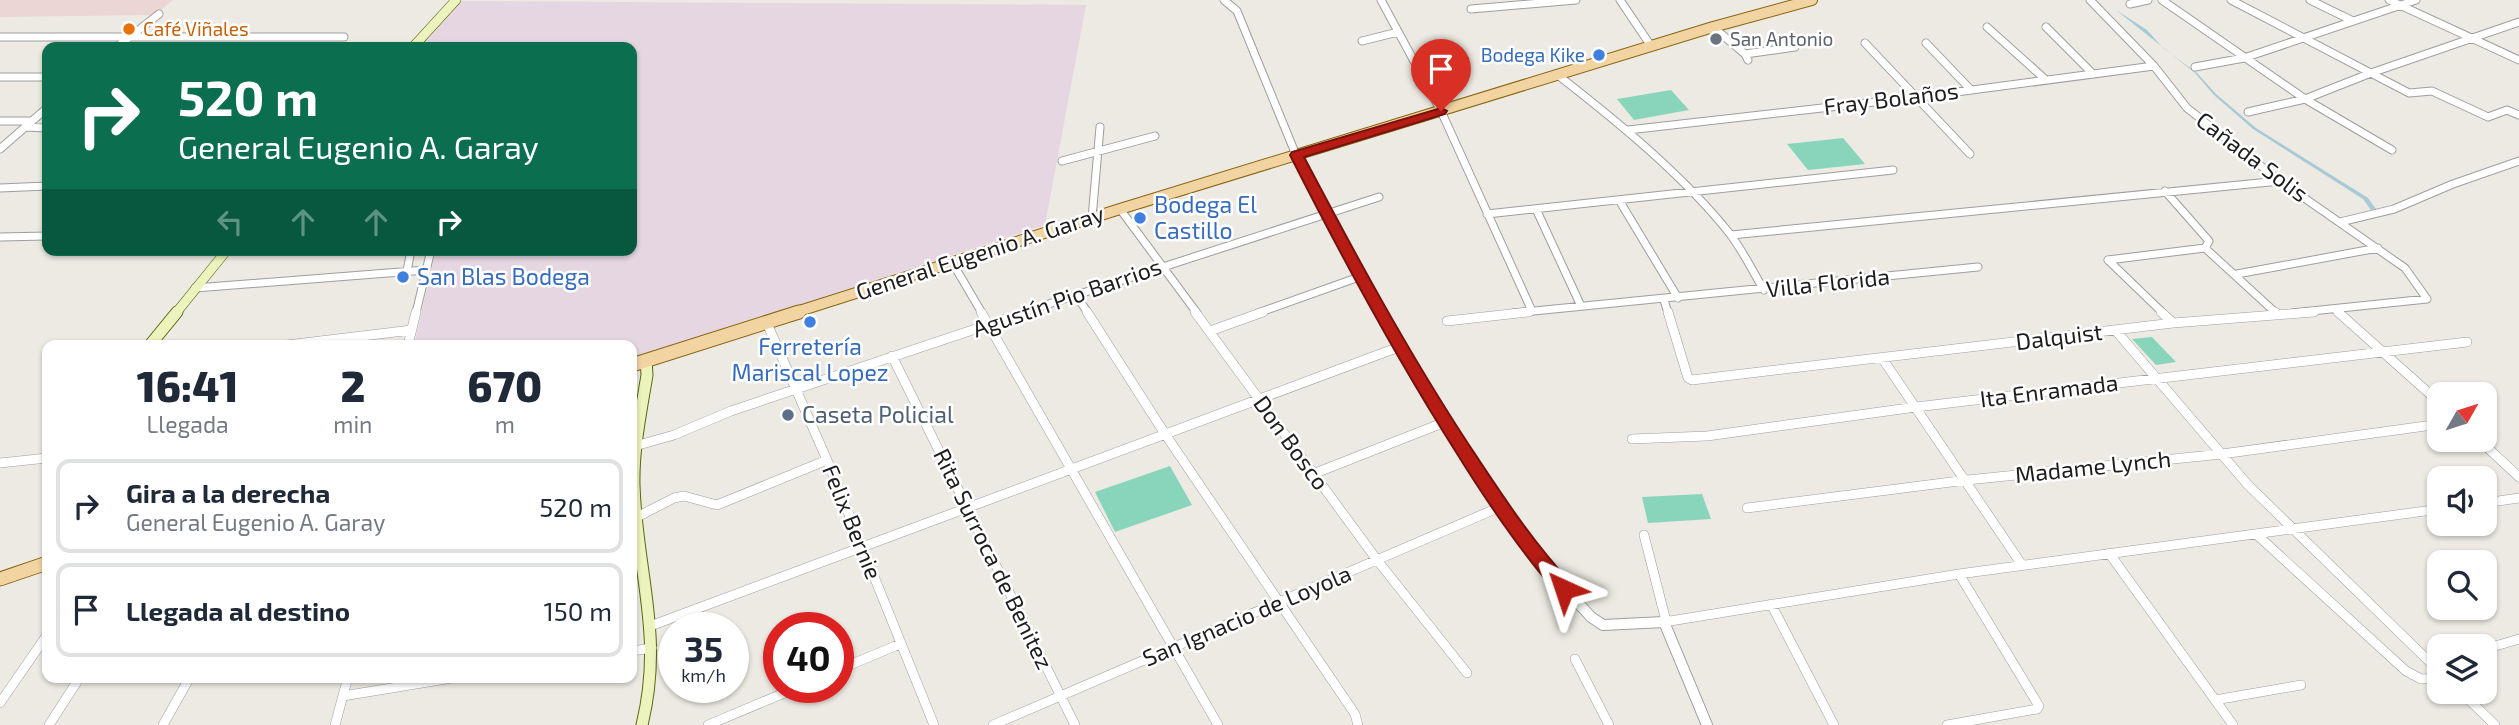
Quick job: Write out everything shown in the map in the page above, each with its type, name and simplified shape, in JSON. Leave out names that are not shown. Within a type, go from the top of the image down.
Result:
[{"type":"main road","points":[[418,42],[456,0]]},
{"type":"main road","name":"General Eugenio A. Garay","points":[[637,363],[1120,209],[1713,27],[1812,0]]},
{"type":"main road","points":[[154,340],[222,256]]},
{"type":"main road","points":[[637,434],[647,375],[646,360]]},
{"type":"main road","points":[[637,501],[645,582],[653,625],[653,673],[642,725]]},
{"type":"main road","points":[[0,579],[42,565]]},
{"type":"street","points":[[1224,0],[1237,11],[1296,155],[1359,277],[1399,347],[1500,507],[1543,566],[1597,622],[1611,626],[1665,622],[1959,574],[2427,511]]},
{"type":"street","points":[[1381,0],[1441,111],[1532,311]]},
{"type":"street","points":[[1471,9],[1576,0]]},
{"type":"street","points":[[1620,0],[1651,46]]},
{"type":"street","name":"Cañada Solis","points":[[2090,0],[2102,9],[2154,66],[2188,108],[2230,145],[2405,268],[2427,299]]},
{"type":"street","points":[[2130,4],[2148,0]]},
{"type":"street","points":[[2162,0],[2305,99],[2392,150]]},
{"type":"street","points":[[2231,0],[2409,93],[2432,91],[2488,117],[2507,110],[2519,114]]},
{"type":"street","points":[[2310,0],[2353,22]]},
{"type":"street","points":[[2389,0],[2519,61]]},
{"type":"street","points":[[2195,67],[2244,58],[2416,0]]},
{"type":"street","points":[[123,42],[159,14]]},
{"type":"street","points":[[2248,112],[2305,99],[2371,73],[2519,22]]},
{"type":"street","points":[[1713,27],[1746,57],[1795,47]]},
{"type":"street","points":[[1987,27],[2046,80]]},
{"type":"street","points":[[2046,27],[2093,74]]},
{"type":"street","points":[[1362,41],[1398,32]]},
{"type":"street","points":[[0,37],[344,37]]},
{"type":"street","points":[[1865,43],[1919,97],[1970,154]]},
{"type":"street","points":[[1926,43],[1971,90]]},
{"type":"street","name":"Fray Bolaños","points":[[1628,130],[1919,97],[2154,66]]},
{"type":"street","points":[[1559,76],[1628,130],[1731,235],[1765,290]]},
{"type":"street","points":[[0,77],[42,77]]},
{"type":"street","points":[[0,149],[42,111]]},
{"type":"street","points":[[0,121],[42,127]]},
{"type":"street","points":[[1092,218],[1100,127]]},
{"type":"street","points":[[1062,161],[1155,136]]},
{"type":"street","points":[[2340,222],[2398,208],[2453,184],[2519,161]]},
{"type":"street","points":[[1487,214],[1893,170]]},
{"type":"street","points":[[1731,235],[2280,181]]},
{"type":"street","points":[[0,188],[42,186]]},
{"type":"street","points":[[2165,191],[2209,241],[2205,248]]},
{"type":"street","name":"Agustín Pio Barrios","points":[[637,445],[674,435],[692,425],[892,356],[1379,197]]},
{"type":"street","points":[[1619,200],[1678,298]]},
{"type":"street","name":"Don Bosco","points":[[1120,209],[1377,560],[1467,673]]},
{"type":"street","points":[[1536,209],[1581,306]]},
{"type":"street","points":[[0,237],[42,236]]},
{"type":"street","points":[[2173,324],[2107,261],[2205,248],[2237,274],[2277,314]]},
{"type":"street","points":[[2237,274],[2378,248]]},
{"type":"street","points":[[407,271],[410,256]]},
{"type":"street","points":[[409,340],[430,256]]},
{"type":"street","points":[[952,262],[1219,725]]},
{"type":"street","name":"Villa Florida","points":[[1447,321],[1978,267]]},
{"type":"street","points":[[195,288],[426,270]]},
{"type":"street","points":[[1210,331],[1359,277]]},
{"type":"street","points":[[1076,295],[1165,434],[1355,714],[1358,725]]},
{"type":"street","name":"Dalquist","points":[[1664,300],[1688,378],[1692,380],[2173,324],[2427,299]]},
{"type":"street","points":[[2336,310],[2427,391]]},
{"type":"street","name":"Felix Bernie","points":[[766,321],[827,460],[934,725]]},
{"type":"street","points":[[354,340],[412,330]]},
{"type":"street","points":[[2116,331],[2222,454],[2292,529],[2427,656]]},
{"type":"street","name":"Ita Enramada","points":[[1632,439],[1707,436],[1916,407],[2467,342]]},
{"type":"street","points":[[653,625],[1399,347]]},
{"type":"street","name":"Rita Surroca de Benitez","points":[[892,356],[1075,725]]},
{"type":"street","points":[[1882,358],[2022,565]]},
{"type":"street","points":[[1313,474],[1445,422]]},
{"type":"street","name":"Madame Lynch","points":[[1747,508],[1967,480],[2222,454],[2427,426]]},
{"type":"street","points":[[2492,452],[2519,477]]},
{"type":"street","points":[[0,463],[42,458]]},
{"type":"street","points":[[639,516],[674,498],[684,496],[717,505],[827,460]]},
{"type":"street","points":[[2514,499],[2519,507]]},
{"type":"street","name":"San Ignacio de Loyola","points":[[993,725],[1500,507]]},
{"type":"street","points":[[2256,534],[2406,671],[2421,679],[2427,679]]},
{"type":"street","points":[[1644,536],[1665,622],[1707,725]]},
{"type":"street","points":[[2109,553],[2233,725]]},
{"type":"street","points":[[1947,725],[2037,709],[2039,706],[1959,574]]},
{"type":"street","points":[[1771,604],[1834,725]]},
{"type":"street","points":[[2497,645],[2519,639]]},
{"type":"street","points":[[0,703],[42,642]]},
{"type":"street","points":[[854,663],[900,644]]},
{"type":"street","points":[[637,650],[652,648]]},
{"type":"street","points":[[1575,659],[1609,725]]},
{"type":"street","points":[[49,725],[76,683]]},
{"type":"street","points":[[163,725],[187,683]]},
{"type":"street","points":[[335,725],[346,683]]},
{"type":"street","points":[[343,696],[422,683]]},
{"type":"street","points":[[2215,700],[2301,685]]},
{"type":"street","points":[[708,725],[763,702]]},
{"type":"street","points":[[2474,704],[2496,725]]},
{"type":"shaded area","points":[[0,0],[173,0],[155,15],[0,17]]},
{"type":"shaded area","points":[[457,1],[1086,5],[1045,225],[637,357],[637,340],[415,340],[435,256],[637,256],[637,42],[418,42]]},
{"type":"green space","points":[[1671,90],[1689,110],[1634,120],[1617,99]]},
{"type":"green space","points":[[1843,138],[1865,164],[1808,170],[1787,144]]},
{"type":"green space","points":[[2152,337],[2176,362],[2156,365],[2132,339]]},
{"type":"green space","points":[[1170,466],[1192,505],[1115,532],[1095,492]]},
{"type":"green space","points":[[1702,494],[1711,519],[1648,523],[1642,497]]},
{"type":"water","points":[[2116,10],[2147,30],[2161,46]]},
{"type":"water","points":[[2171,54],[2197,73],[2216,94],[2256,128],[2368,198],[2376,209],[2371,210],[2363,199],[2253,129],[2214,95],[2195,73]]},
{"type":"place","name":"Café Viñales","points":[[129,29]]},
{"type":"place","name":"San Antonio","points":[[1716,39]]},
{"type":"place","name":"Bodega Kike","points":[[1599,55]]},
{"type":"place","name":"Bodega El Castillo","points":[[1140,218]]},
{"type":"place","name":"San Blas Bodega","points":[[403,277]]},
{"type":"place","name":"Ferretería Mariscal Lopez","points":[[810,322]]},
{"type":"place","name":"Caseta Policial","points":[[788,415]]},
{"type":"route","points":[[1441,111],[1296,155],[1359,277],[1433,403],[1500,507],[1564,589]]}]
